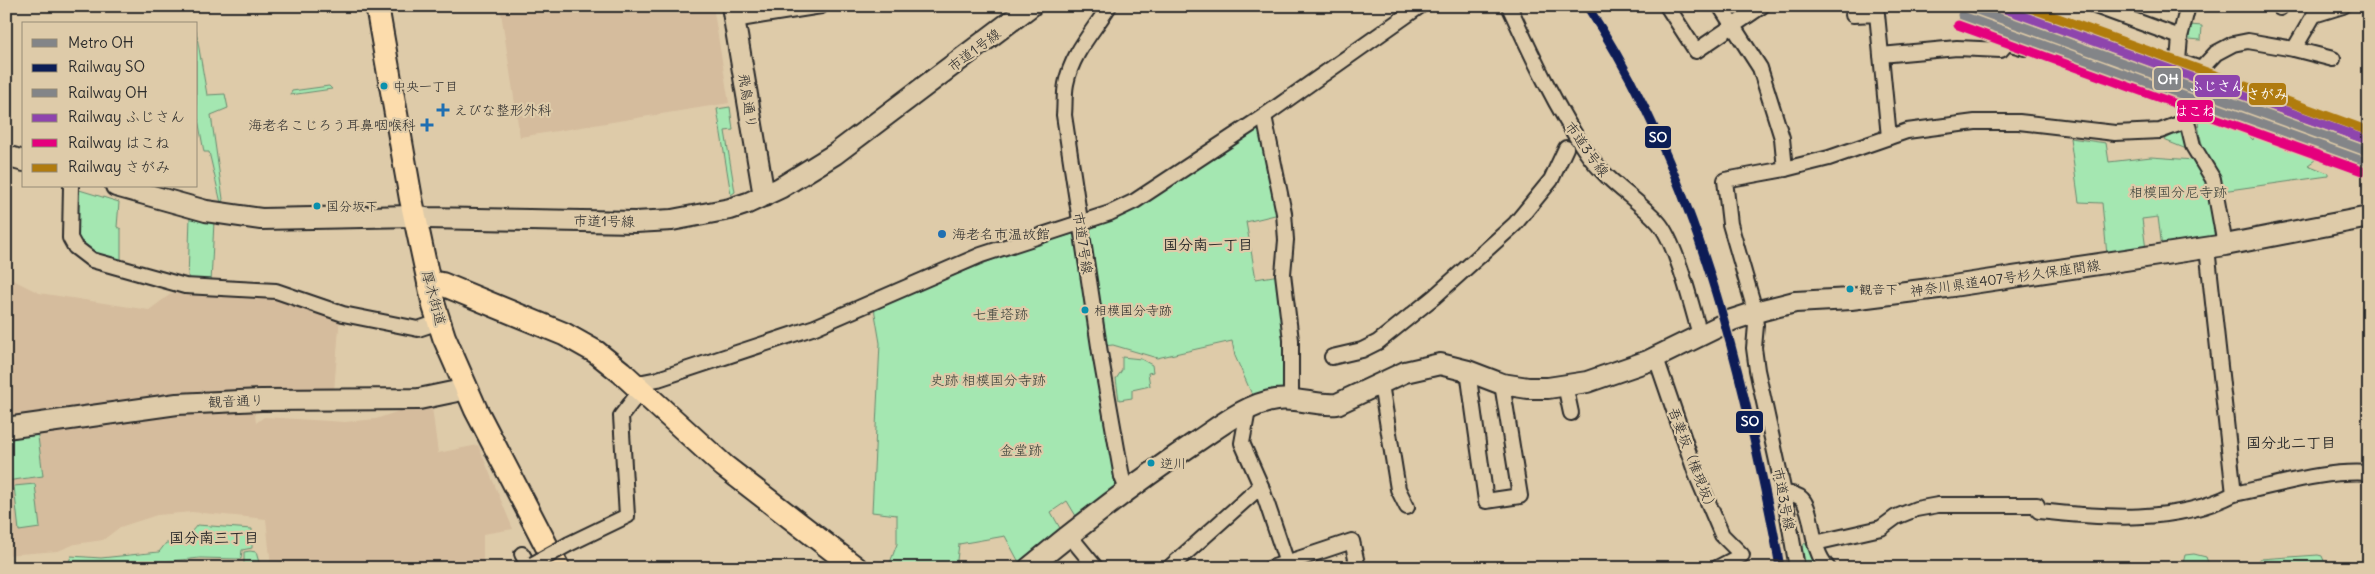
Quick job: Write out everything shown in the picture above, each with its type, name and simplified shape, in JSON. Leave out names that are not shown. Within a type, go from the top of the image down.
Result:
[{"type":"main road","name":"厚木街道","points":[[377,6],[414,216],[439,322],[467,389],[504,466],[558,568]]},
{"type":"main road","name":"市道1号線","points":[[123,188],[206,211],[261,219],[414,216],[426,218],[635,222],[672,220],[730,209],[764,196],[858,138],[1031,6]]},
{"type":"main road","name":"飛鳥通り","points":[[733,13],[764,196]]},
{"type":"main road","points":[[6,156],[22,160]]},
{"type":"main road","name":"神奈川県道407号杉久保座間線","points":[[1029,568],[1127,489],[1219,426],[1248,410],[1275,400],[1291,399],[1328,405],[1337,404],[1405,372],[1440,364],[1468,371],[1502,384],[1528,388],[1587,382],[1618,373],[1656,358],[1732,320],[1795,302],[1850,299],[1946,287],[2216,247],[2369,217]]},
{"type":"main road","points":[[429,282],[442,284],[564,334],[596,352],[724,466],[856,568]]},
{"type":"main road","name":"観音通り","points":[[6,428],[177,404],[261,400],[419,399],[467,389]]},
{"type":"street","points":[[733,13],[820,6]]},
{"type":"street","name":"市道7号線","points":[[1109,6],[1084,40],[1071,63],[1065,85],[1064,115],[1100,353],[1122,477],[1127,489]]},
{"type":"street","points":[[522,554],[531,566],[569,544],[627,516],[621,416],[637,387],[815,327],[972,258],[1110,214],[1135,201],[1264,116],[1420,6]]},
{"type":"street","name":"市道3号線","points":[[1509,6],[1564,118],[1588,155],[1612,183],[1658,223],[1669,239],[1700,335]]},
{"type":"street","points":[[1667,6],[1696,51],[1762,6]]},
{"type":"street","points":[[1720,6],[1760,68],[1782,138],[1785,169],[1829,158],[1907,131],[1975,122],[2019,122],[2115,133],[2160,131],[2188,121]]},
{"type":"street","points":[[2095,6],[2180,37]]},
{"type":"street","points":[[2188,6],[2180,37],[2178,61],[2201,69]]},
{"type":"street","points":[[2294,49],[2313,11],[2343,6]]},
{"type":"street","points":[[1853,16],[1877,14],[1889,137]]},
{"type":"street","points":[[2234,494],[2216,247],[2213,179],[2193,146],[2188,121],[2201,69],[2216,53],[2233,44],[2248,41],[2294,49],[2333,59]]},
{"type":"street","points":[[1881,56],[1957,48],[2001,50],[2007,43],[2025,48]]},
{"type":"street","points":[[1264,116],[1284,213],[1286,240],[1283,274],[1291,340],[1291,399]]},
{"type":"street","points":[[1332,357],[1362,350],[1378,342],[1503,236],[1543,192],[1551,180],[1566,148]]},
{"type":"street","name":"市道3号線","points":[[1785,169],[1725,180],[1730,224],[1752,300],[1756,325],[1754,348],[1757,370],[1784,493],[1797,568]]},
{"type":"street","points":[[71,188],[70,238],[74,247],[92,260],[185,286],[276,291],[343,314],[418,329],[439,322]]},
{"type":"street","name":"吾妻坂（権現坂）","points":[[1656,358],[1696,474],[1722,535],[1742,555],[1717,568]]},
{"type":"street","points":[[1468,371],[1486,501],[1520,496],[1502,384]]},
{"type":"street","points":[[1381,384],[1398,489],[1407,507]]},
{"type":"street","points":[[1565,385],[1571,413]]},
{"type":"street","points":[[1248,410],[1242,442],[1261,486],[1286,563]]},
{"type":"street","points":[[1815,542],[1881,528],[1896,517],[1916,509],[1938,505],[2036,505],[2039,511],[2104,517],[2174,512],[2223,500],[2234,494],[2308,478],[2352,472],[2369,472]]},
{"type":"street","points":[[1177,565],[1261,486]]},
{"type":"street","points":[[1784,493],[1795,494],[1802,499],[1822,561],[1828,568]]},
{"type":"street","points":[[1069,534],[1096,568]]},
{"type":"street","points":[[1271,568],[1352,541],[1358,568]]},
{"type":"shaded area","points":[[500,6],[713,6],[729,103],[520,137]]},
{"type":"shaded area","points":[[6,279],[13,280],[39,293],[149,310],[179,288],[273,293],[340,315],[334,391],[6,419]]},
{"type":"shaded area","points":[[431,400],[438,453],[478,445],[513,529],[483,534],[483,567],[271,567],[266,519],[192,512],[157,515],[120,527],[103,540],[75,544],[58,551],[6,555],[6,430],[254,406],[256,423],[264,417],[345,422],[376,419]]},
{"type":"green space","points":[[2190,25],[2202,26],[2201,40],[2189,39]]},
{"type":"green space","points":[[198,43],[207,95],[225,94],[228,108],[211,115],[223,199],[221,203],[209,152],[204,152],[198,119]]},
{"type":"green space","points":[[329,86],[332,89],[290,95],[292,91]]},
{"type":"green space","points":[[2199,104],[2233,117],[2253,140],[2256,130],[2265,125],[2279,129],[2287,138],[2301,138],[2308,144],[2318,143],[2320,150],[2315,160],[2308,165],[2328,173],[2328,176],[2222,191],[2208,160],[2201,138],[2198,116]]},
{"type":"green space","points":[[730,107],[733,130],[725,131],[735,192],[731,195],[717,109]]},
{"type":"green space","name":"史跡 相模国分寺跡","points":[[1264,126],[1279,214],[1246,222],[1256,279],[1279,275],[1286,331],[1284,392],[1254,399],[1235,356],[1232,341],[1157,358],[1113,345],[1093,347],[1117,482],[1110,493],[1076,516],[1067,501],[1051,512],[1061,530],[1021,566],[1005,536],[959,544],[956,568],[888,568],[897,544],[897,515],[872,512],[880,343],[874,308],[1017,250],[1090,229],[1114,219],[1137,208],[1256,127]]},
{"type":"green space","points":[[2178,132],[2185,133],[2189,150],[2164,140]]},
{"type":"green space","name":"相模国分尼寺跡","points":[[2070,138],[2106,143],[2109,162],[2151,157],[2194,160],[2205,172],[2218,234],[2214,240],[2162,248],[2158,217],[2142,219],[2146,250],[2107,255],[2102,203],[2079,202]]},
{"type":"green space","points":[[76,189],[119,202],[117,227],[121,229],[121,265],[94,257],[74,238]]},
{"type":"green space","points":[[190,216],[214,221],[211,283],[188,281]]},
{"type":"green space","points":[[1122,357],[1141,359],[1152,365],[1153,372],[1148,373],[1150,386],[1132,390],[1132,398],[1119,400],[1116,379],[1122,370]]},
{"type":"green space","points":[[37,429],[43,476],[6,481],[6,433]]},
{"type":"green space","points":[[35,484],[40,528],[19,531],[14,486]]},
{"type":"green space","points":[[197,525],[252,529],[252,548],[242,550],[241,559],[200,558],[161,562],[160,568],[67,568],[71,556],[101,558],[159,552],[166,543],[182,543]]},
{"type":"green space","points":[[1805,543],[1813,555],[1815,568],[1806,568],[1802,547]]},
{"type":"green space","points":[[244,552],[256,552],[260,566],[264,568],[244,568]]},
{"type":"green space","points":[[2194,554],[2206,557],[2210,568],[2182,568],[2185,555]]},
{"type":"green space","points":[[2322,556],[2327,568],[2254,568],[2260,559]]},
{"type":"metro line","name":"OH","points":[[1966,6],[2369,152]]},
{"type":"rail line","name":"SO","points":[[1587,6],[1618,57],[1646,110],[1692,221],[1711,279],[1744,395],[1780,568]]},
{"type":"rail line","name":"ふじさん","points":[[1995,6],[2369,141]]},
{"type":"rail line","name":"さがみ","points":[[2025,6],[2369,131]]},
{"type":"rail line","name":"OH","points":[[1962,15],[2366,161]]},
{"type":"rail line","name":"はこね","points":[[1958,25],[2362,171]]},
{"type":"place","name":"中央一丁目","points":[[384,86]]},
{"type":"place","name":"えびな整形外科","points":[[443,110]]},
{"type":"place","name":"海老名こじろう耳鼻咽喉科","points":[[427,125]]},
{"type":"place","name":"国分坂下","points":[[317,206]]},
{"type":"place","name":"海老名市温故館","points":[[942,234]]},
{"type":"place","name":"観音下","points":[[1850,289]]},
{"type":"place","name":"相模国分寺跡","points":[[1085,310]]},
{"type":"place","name":"逆川","points":[[1151,463]]},
{"type":"district","name":"国分南一丁目","points":[[1208,244]]},
{"type":"district","name":"国分北二丁目","points":[[2291,442]]},
{"type":"district","name":"国分南三丁目","points":[[214,537]]},
{"type":"park label","name":"七重塔跡","points":[[1000,314]]},
{"type":"park label","name":"金堂跡","points":[[1021,450]]}]
